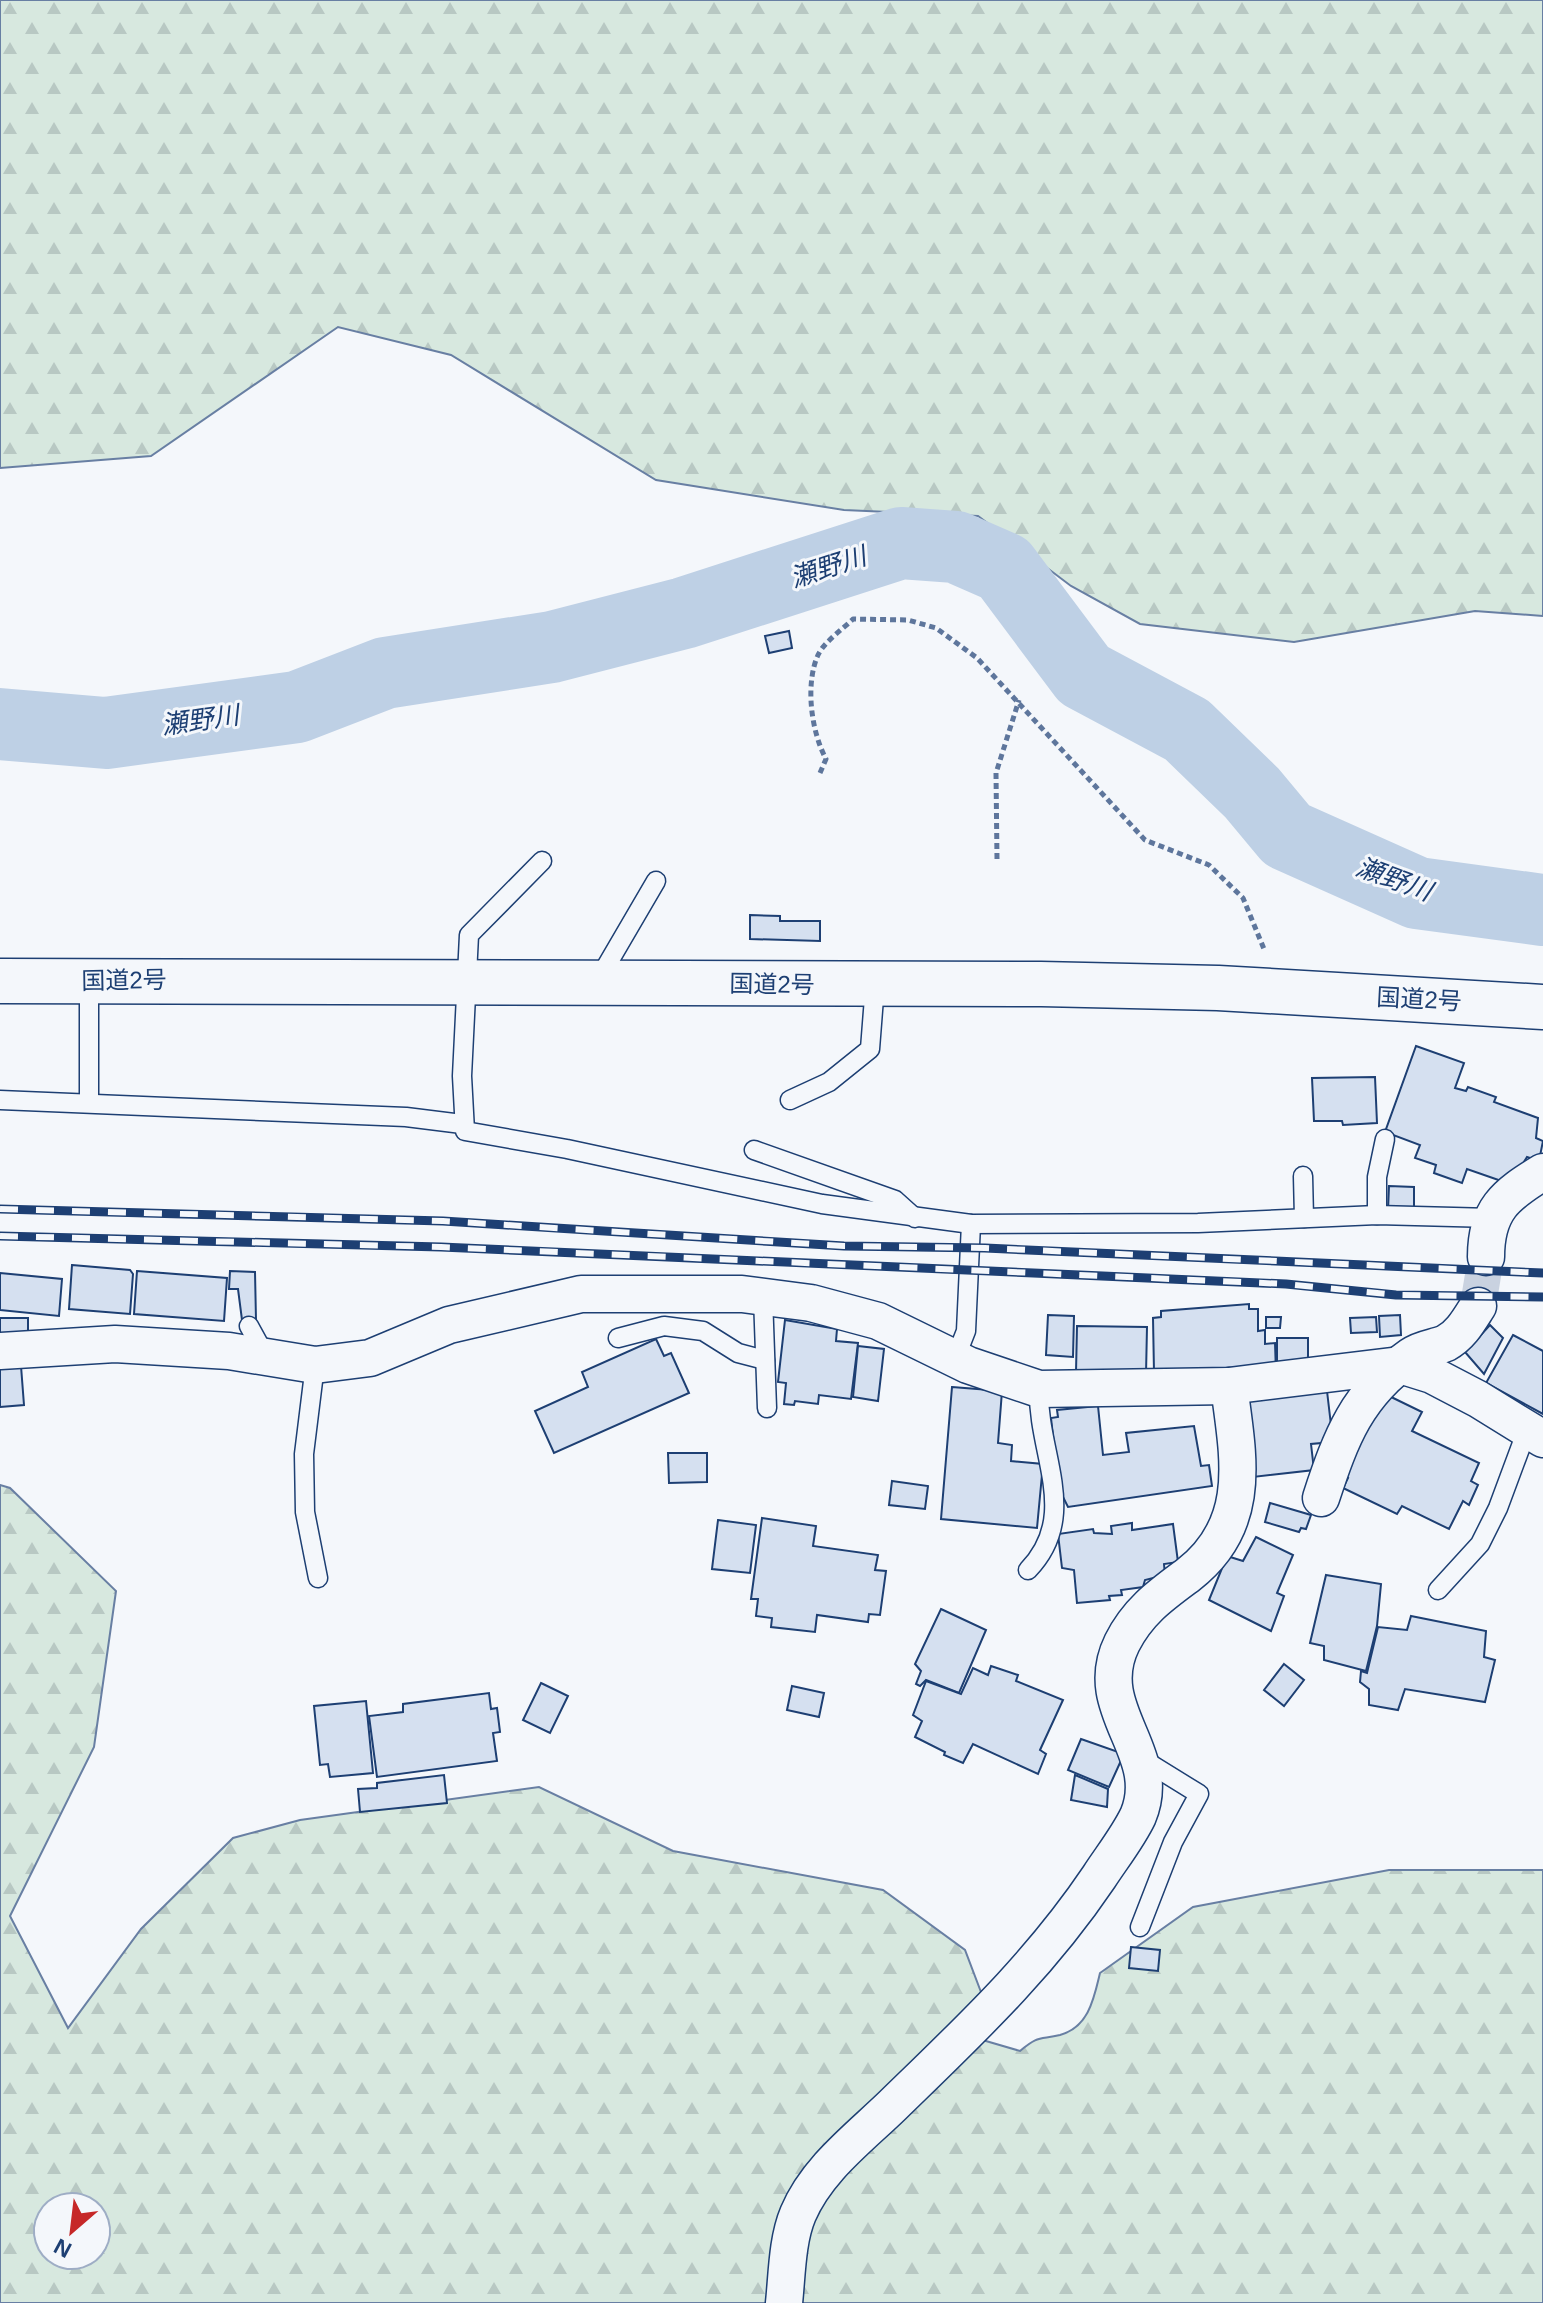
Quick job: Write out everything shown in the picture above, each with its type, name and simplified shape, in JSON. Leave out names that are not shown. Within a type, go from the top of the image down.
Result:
[{"type":"highway","name":"国道2号","points":[[0,981],[1041,984],[1266,990],[1543,1007]]},
{"type":"street","points":[[1486,1257],[1486,1227],[1492,1218],[1513,1190],[1543,1172]]},
{"type":"street","points":[[0,1351],[115,1344],[229,1351],[257,1341],[315,1365],[370,1358],[449,1325],[581,1294],[763,1297],[811,1303],[878,1321],[955,1359],[1039,1389],[1229,1386],[1400,1365],[1432,1375],[1535,1434]]},
{"type":"street","points":[[1321,1498],[1342,1437],[1376,1383],[1414,1353],[1446,1343],[1464,1329],[1478,1306]]},
{"type":"street","points":[[784,2303],[797,2215],[820,2176],[997,2005],[1062,1928],[1138,1815],[1144,1774],[1122,1720],[1111,1678],[1121,1644],[1139,1615],[1157,1595],[1201,1563],[1234,1512],[1239,1485],[1229,1386]]},
{"type":"lane","points":[[542,861],[475,925],[469,935],[462,1124],[465,1131],[567,1149],[765,1193],[915,1218],[971,1224],[1198,1223],[1377,1215],[1492,1218]]},
{"type":"lane","points":[[597,983],[656,881]]},
{"type":"lane","points":[[89,980],[89,1102]]},
{"type":"lane","points":[[790,1100],[829,1082],[870,1049],[875,985]]},
{"type":"lane","points":[[0,1100],[89,1102],[300,1115],[406,1117],[462,1124]]},
{"type":"lane","points":[[1377,1215],[1377,1177],[1385,1139]]},
{"type":"lane","points":[[754,1150],[895,1200],[915,1218]]},
{"type":"lane","points":[[1303,1176],[1304,1218]]},
{"type":"lane","points":[[955,1359],[966,1331],[971,1224]]},
{"type":"lane","points":[[763,1297],[767,1408]]},
{"type":"lane","points":[[618,1338],[664,1326],[703,1331],[738,1353],[765,1360]]},
{"type":"lane","points":[[315,1365],[304,1454],[305,1512],[318,1578]]},
{"type":"lane","points":[[1028,1570],[1051,1539],[1055,1521],[1055,1489],[1038,1413],[1039,1389]]},
{"type":"lane","points":[[1438,1590],[1480,1544],[1535,1434]]},
{"type":"lane","points":[[1139,1757],[1199,1794],[1173,1842],[1140,1927]]},
{"type":"path","points":[[820,773],[826,759],[818,743],[813,680],[819,653],[853,619],[908,620],[936,628],[977,658],[1019,700],[1145,840],[1209,865],[1243,898],[1263,943],[1266,990]]},
{"type":"path","points":[[997,859],[996,773],[1019,700]]},
{"type":"green space","points":[[0,0],[1543,0],[1543,616],[1475,611],[1294,642],[1140,624],[1071,586],[978,516],[844,510],[656,480],[451,355],[338,327],[151,456],[0,468]]},
{"type":"green space","points":[[0,1485],[10,1488],[116,1591],[94,1747],[10,1916],[68,2028],[141,1929],[233,1838],[300,1820],[539,1787],[673,1851],[883,1890],[965,1950],[984,2000],[979,2039],[1020,2051],[1035,2040],[1060,2035],[1078,2025],[1089,2010],[1100,1973],[1193,1907],[1389,1870],[1543,1870],[1543,2303],[0,2303]]},
{"type":"building","points":[[789,631],[792,648],[769,653],[765,636]]},
{"type":"building","points":[[750,915],[780,916],[780,921],[820,921],[820,941],[750,939]]},
{"type":"building","points":[[1416,1046],[1464,1063],[1455,1088],[1466,1091],[1468,1087],[1496,1097],[1494,1102],[1538,1118],[1536,1138],[1543,1141],[1539,1161],[1527,1157],[1510,1184],[1467,1169],[1462,1183],[1434,1173],[1436,1165],[1415,1158],[1420,1145],[1385,1132]]},
{"type":"building","points":[[1375,1077],[1377,1123],[1343,1125],[1342,1121],[1314,1121],[1312,1078]]},
{"type":"building","points":[[1389,1186],[1414,1187],[1414,1211],[1388,1210]]},
{"type":"building","points":[[72,1265],[130,1270],[133,1274],[130,1314],[69,1309]]},
{"type":"building","points":[[137,1271],[227,1278],[224,1321],[134,1314]]},
{"type":"building","points":[[230,1271],[255,1272],[256,1320],[242,1320],[238,1289],[229,1289]]},
{"type":"building","points":[[0,1273],[62,1279],[59,1316],[0,1310]]},
{"type":"building","points":[[1249,1304],[1249,1309],[1258,1309],[1258,1331],[1265,1330],[1265,1344],[1275,1343],[1276,1373],[1154,1372],[1153,1318],[1161,1317],[1161,1311]]},
{"type":"building","points":[[1048,1315],[1074,1316],[1073,1357],[1046,1355]]},
{"type":"building","points":[[1400,1315],[1401,1335],[1380,1337],[1379,1316]]},
{"type":"building","points":[[1266,1317],[1281,1317],[1280,1328],[1266,1328]]},
{"type":"building","points":[[1376,1317],[1377,1332],[1351,1333],[1350,1318]]},
{"type":"building","points":[[0,1318],[28,1318],[28,1342],[0,1342]]},
{"type":"building","points":[[785,1320],[837,1329],[836,1341],[858,1343],[851,1399],[819,1395],[818,1404],[795,1401],[794,1405],[784,1404],[786,1383],[778,1382]]},
{"type":"building","points":[[1490,1325],[1503,1338],[1484,1374],[1465,1352]]},
{"type":"building","points":[[1077,1326],[1147,1327],[1146,1374],[1076,1372]]},
{"type":"building","points":[[1513,1335],[1543,1351],[1543,1414],[1486,1383]]},
{"type":"building","points":[[1277,1338],[1308,1338],[1308,1366],[1277,1366]]},
{"type":"building","points":[[656,1339],[664,1356],[671,1353],[689,1393],[554,1453],[535,1411],[588,1387],[582,1372]]},
{"type":"building","points":[[858,1346],[884,1349],[878,1401],[853,1397]]},
{"type":"building","points":[[21,1366],[24,1405],[0,1407],[0,1368]]},
{"type":"building","points":[[952,1387],[1002,1391],[998,1443],[1012,1445],[1011,1461],[1043,1464],[1037,1528],[941,1519]]},
{"type":"building","points":[[1327,1391],[1333,1442],[1311,1444],[1314,1470],[1253,1477],[1244,1400]]},
{"type":"building","points":[[1385,1394],[1422,1412],[1412,1431],[1479,1463],[1471,1481],[1478,1485],[1469,1505],[1463,1501],[1449,1529],[1402,1506],[1397,1514],[1343,1488],[1348,1478],[1342,1475]]},
{"type":"building","points":[[1098,1406],[1103,1455],[1129,1452],[1126,1433],[1194,1426],[1201,1466],[1209,1465],[1212,1486],[1068,1507],[1059,1489],[1051,1418],[1058,1417],[1057,1410]]},
{"type":"building","points":[[668,1453],[707,1453],[707,1482],[669,1483]]},
{"type":"building","points":[[892,1481],[928,1486],[925,1509],[889,1505]]},
{"type":"building","points":[[1270,1503],[1311,1515],[1306,1529],[1301,1528],[1299,1532],[1265,1522]]},
{"type":"building","points":[[762,1518],[816,1526],[813,1546],[878,1555],[875,1570],[886,1571],[880,1615],[869,1614],[868,1622],[817,1615],[815,1632],[771,1627],[772,1618],[756,1616],[758,1599],[751,1599]]},
{"type":"building","points":[[718,1520],[756,1525],[750,1573],[712,1569]]},
{"type":"building","points":[[1132,1523],[1132,1530],[1173,1524],[1178,1562],[1164,1564],[1165,1575],[1145,1580],[1143,1587],[1121,1590],[1122,1595],[1109,1596],[1110,1600],[1077,1603],[1074,1570],[1062,1568],[1058,1534],[1093,1529],[1094,1533],[1112,1534],[1111,1526]]},
{"type":"building","points":[[1256,1537],[1293,1555],[1277,1593],[1284,1596],[1271,1631],[1209,1600],[1227,1556],[1243,1561]]},
{"type":"building","points":[[1326,1575],[1381,1584],[1377,1626],[1366,1671],[1324,1660],[1324,1646],[1310,1643]]},
{"type":"building","points":[[941,1609],[986,1630],[959,1693],[926,1680],[920,1686],[916,1684],[921,1671],[915,1664]]},
{"type":"building","points":[[1411,1616],[1486,1631],[1484,1657],[1495,1660],[1485,1702],[1405,1689],[1398,1710],[1369,1705],[1369,1689],[1360,1682],[1361,1671],[1367,1673],[1378,1627],[1407,1630]]},
{"type":"building","points":[[1284,1664],[1304,1680],[1284,1706],[1264,1690]]},
{"type":"building","points":[[991,1666],[1018,1675],[1016,1681],[1063,1700],[1040,1750],[1046,1754],[1038,1774],[973,1744],[963,1763],[915,1737],[922,1721],[913,1715],[926,1681],[961,1694],[973,1668],[988,1675]]},
{"type":"building","points":[[541,1683],[568,1696],[550,1733],[523,1720]]},
{"type":"building","points":[[792,1686],[824,1693],[819,1717],[787,1710]]},
{"type":"building","points":[[489,1693],[491,1709],[497,1708],[500,1732],[493,1733],[497,1761],[377,1777],[369,1716],[403,1712],[403,1704]]},
{"type":"building","points":[[366,1701],[373,1773],[330,1777],[328,1764],[320,1765],[314,1706]]},
{"type":"building","points":[[1081,1739],[1124,1754],[1109,1787],[1068,1770]]},
{"type":"building","points":[[444,1775],[447,1803],[360,1812],[358,1789],[377,1788],[377,1783]]},
{"type":"building","points":[[1075,1775],[1108,1789],[1107,1807],[1071,1800]]},
{"type":"building","points":[[1131,1947],[1160,1950],[1158,1971],[1129,1968]]},
{"type":"waterway","name":"瀬野川","points":[[0,724],[106,733],[297,707],[385,673],[552,647],[684,613],[901,543],[956,547],[1004,568],[1084,675],[1187,730],[1252,793],[1287,835],[1417,893],[1543,910]]},
{"type":"tunnel","points":[[1478,1306],[1486,1257]]},
{"type":"railway","points":[[0,1209],[443,1221],[844,1246],[985,1248],[1543,1273]]},
{"type":"railway","points":[[0,1236],[441,1247],[1286,1284],[1396,1295],[1543,1297]]}]
